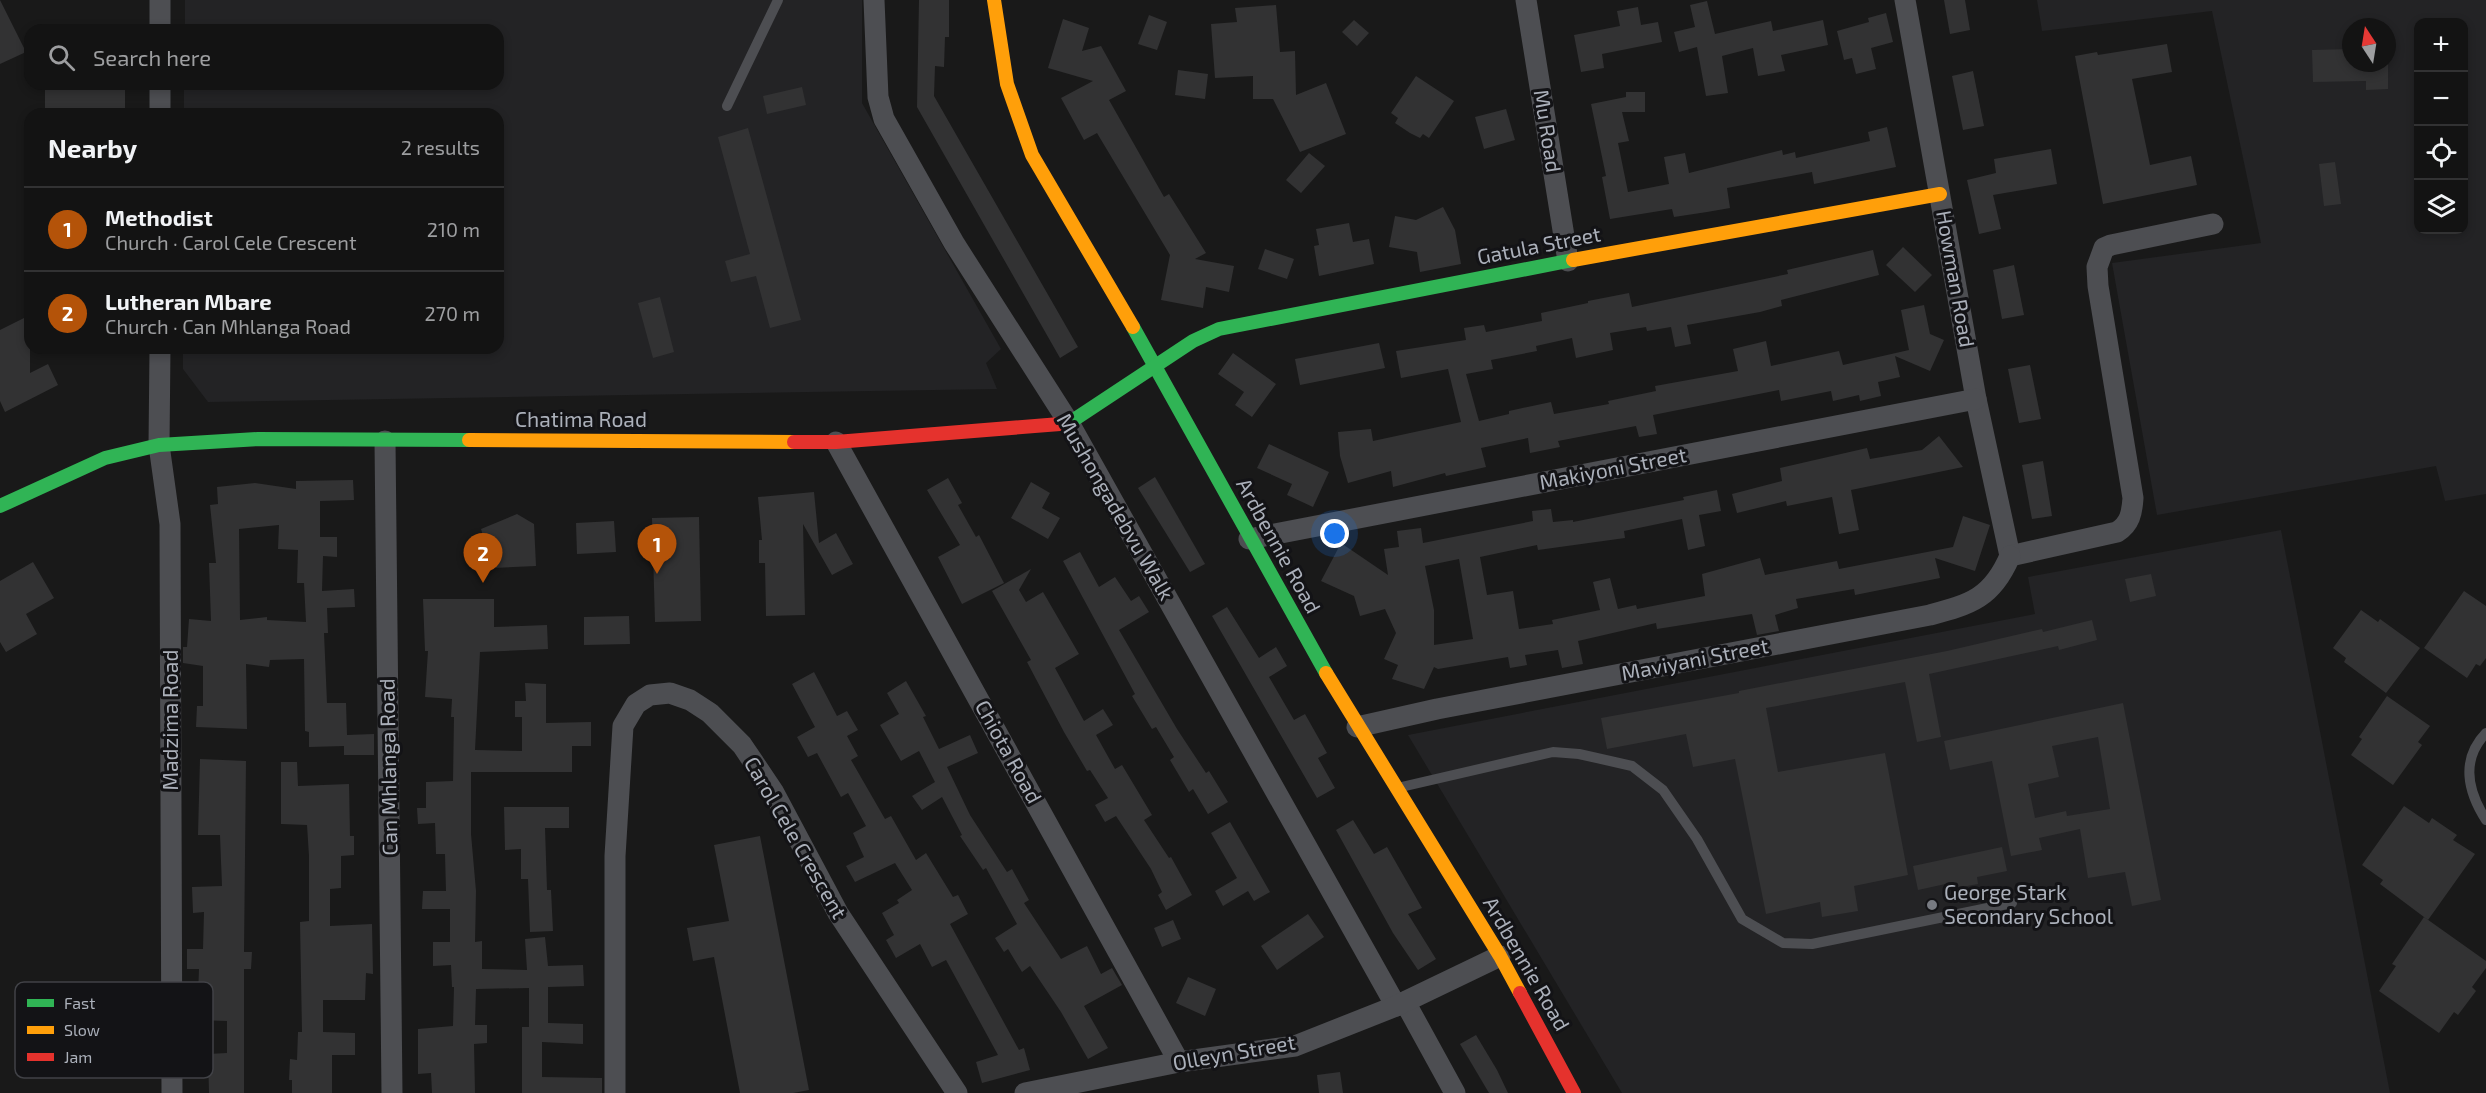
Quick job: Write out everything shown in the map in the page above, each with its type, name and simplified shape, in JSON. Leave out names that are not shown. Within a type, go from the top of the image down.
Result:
[{"type":"street","points":[[160,0],[160,24]]},
{"type":"street","name":"Mushongadebvu Walk","points":[[874,0],[879,110],[954,243],[1069,423],[1400,1004],[1455,1093]]},
{"type":"street","name":"Ardbennie Road","points":[[994,0],[1007,84],[1032,155],[1156,366],[1249,539],[1357,727],[1500,956],[1574,1093]]},
{"type":"street","name":"Mu Road","points":[[1526,0],[1568,261]]},
{"type":"street","name":"Howman Road","points":[[1905,0],[1976,399],[2010,556]]},
{"type":"street","points":[[160,90],[160,108]]},
{"type":"street","name":"Gatula Street","points":[[1156,366],[1193,341],[1219,329],[1568,261],[1940,194]]},
{"type":"street","points":[[2010,556],[2117,532],[2130,518],[2133,498],[2098,286],[2100,255],[2104,248],[2111,245],[2213,224]]},
{"type":"street","name":"Madzima Road","points":[[160,354],[159,445],[170,524],[172,982]]},
{"type":"street","name":"Chatima Road","points":[[0,506],[105,458],[159,445],[258,439],[836,442],[1069,423],[1156,366]]},
{"type":"street","name":"Makiyoni Street","points":[[1249,539],[1976,399]]},
{"type":"street","name":"Can Mhlanga Road","points":[[385,441],[392,1093]]},
{"type":"street","name":"Chiota Road","points":[[836,442],[1179,1062]]},
{"type":"street","name":"Maviyani Street","points":[[1357,727],[1437,709],[1930,615],[1969,604],[1990,590],[2002,576],[2010,556]]},
{"type":"street","name":"Carol Cele Crescent","points":[[615,1093],[615,856],[623,726],[636,704],[650,695],[670,693],[690,700],[710,713],[742,745],[773,791],[838,914],[957,1093]]},
{"type":"street","name":"Olleyn Street","points":[[1025,1093],[1179,1062],[1295,1046],[1400,1004],[1500,956]]},
{"type":"street","name":"Madzima Road","points":[[172,1078],[172,1093]]},
{"type":"lane","points":[[727,106],[778,0]]},
{"type":"lane","points":[[2486,733],[2479,740],[2469,765],[2473,799],[2486,820]]},
{"type":"lane","points":[[1394,789],[1553,752],[1580,754],[1632,766],[1663,790],[1697,839],[1742,919],[1783,943],[1812,944],[2012,903]]},
{"type":"shaded area","points":[[185,0],[862,0],[862,103],[1001,349],[986,363],[997,389],[208,402],[183,369],[183,354],[504,354],[504,108],[184,108],[184,90],[504,90],[504,24],[185,24]]},
{"type":"shaded area","points":[[2037,0],[2486,0],[2486,494],[2445,501],[2436,466],[2157,515],[2112,263],[2261,243],[2212,11],[2042,31]]},
{"type":"shaded area","name":"George Stark Secondary School","points":[[2281,530],[2390,1093],[1622,1093],[1408,735],[2035,614],[2028,577]]},
{"type":"building","points":[[0,0],[24,48],[24,53],[0,64]]},
{"type":"building","points":[[919,0],[949,0],[949,37],[945,37],[944,67],[935,66],[934,96],[1078,347],[1060,358],[917,107]]},
{"type":"building","points":[[1944,0],[1965,0],[1970,30],[1950,34]]},
{"type":"building","points":[[1707,1],[1715,34],[1771,21],[1773,31],[1823,20],[1828,45],[1781,55],[1785,71],[1758,76],[1753,48],[1722,56],[1728,93],[1706,96],[1697,47],[1679,52],[1674,32],[1695,27],[1690,5]]},
{"type":"building","points":[[1276,5],[1280,52],[1295,51],[1296,95],[1326,83],[1346,134],[1300,152],[1273,99],[1253,99],[1253,76],[1215,78],[1211,24],[1237,22],[1235,8]]},
{"type":"building","points":[[1638,7],[1641,25],[1658,22],[1662,42],[1602,54],[1604,68],[1581,72],[1574,35],[1620,26],[1617,11]]},
{"type":"building","points":[[1886,13],[1893,42],[1871,48],[1876,69],[1856,74],[1852,58],[1844,60],[1837,31],[1869,22],[1868,18]]},
{"type":"building","points":[[1149,15],[1167,22],[1157,50],[1138,44]]},
{"type":"building","points":[[1063,19],[1089,28],[1082,51],[1101,46],[1126,91],[1109,100],[1164,197],[1169,194],[1206,253],[1195,259],[1234,266],[1229,292],[1206,287],[1203,308],[1161,300],[1170,255],[1097,133],[1084,140],[1061,98],[1093,81],[1048,68]]},
{"type":"building","points":[[1354,20],[1369,33],[1357,46],[1342,32]]},
{"type":"building","points":[[2167,44],[2172,72],[2132,79],[2150,165],[2191,156],[2197,185],[2103,204],[2075,56],[2097,52],[2098,55]]},
{"type":"building","points":[[2342,49],[2342,72],[2388,72],[2388,89],[2366,90],[2366,81],[2313,82],[2312,50]]},
{"type":"building","points":[[1178,70],[1208,74],[1205,99],[1175,95]]},
{"type":"building","points":[[1973,71],[1984,126],[1963,130],[1952,76]]},
{"type":"building","points":[[1416,76],[1454,101],[1429,138],[1423,134],[1420,138],[1410,133],[1395,123],[1398,118],[1391,113]]},
{"type":"building","points":[[802,87],[806,105],[767,114],[763,96]]},
{"type":"building","points":[[45,90],[125,90],[125,108],[45,108]]},
{"type":"building","points":[[1626,92],[1645,92],[1645,112],[1622,112],[1629,141],[1618,143],[1628,192],[1669,184],[1664,157],[1685,153],[1689,173],[1782,150],[1783,155],[1795,152],[1796,158],[1870,141],[1868,132],[1887,127],[1896,167],[1814,184],[1812,172],[1727,188],[1730,208],[1674,217],[1672,209],[1610,219],[1602,177],[1606,176],[1591,104],[1626,97]]},
{"type":"building","points":[[1506,109],[1515,140],[1484,149],[1475,117]]},
{"type":"building","points":[[748,128],[801,320],[770,328],[756,276],[731,282],[725,261],[750,254],[718,137]]},
{"type":"building","points":[[2051,149],[2057,184],[1993,195],[2001,229],[1979,234],[1967,180],[1996,173],[1994,159]]},
{"type":"building","points":[[1309,153],[1325,166],[1301,193],[1286,180]]},
{"type":"building","points":[[2335,162],[2341,204],[2324,206],[2319,164]]},
{"type":"building","points":[[1443,207],[1455,230],[1461,264],[1420,272],[1417,252],[1389,247],[1395,216],[1416,220]]},
{"type":"building","points":[[1349,223],[1353,242],[1369,239],[1374,264],[1319,276],[1314,246],[1319,245],[1316,229]]},
{"type":"building","points":[[1903,247],[1932,275],[1915,292],[1886,265]]},
{"type":"building","points":[[1265,249],[1294,259],[1287,279],[1258,269]]},
{"type":"building","points":[[1873,250],[1879,275],[1781,300],[1782,306],[1760,312],[1687,325],[1691,344],[1675,347],[1671,327],[1647,331],[1646,327],[1610,333],[1613,350],[1576,358],[1572,338],[1536,346],[1537,351],[1491,360],[1493,369],[1466,374],[1479,421],[1509,414],[1509,411],[1551,402],[1554,414],[1609,404],[1608,401],[1656,391],[1655,386],[1738,371],[1733,349],[1766,341],[1771,366],[1839,351],[1843,365],[1909,350],[1901,310],[1924,305],[1930,334],[1944,340],[1930,371],[1895,356],[1900,377],[1878,382],[1881,396],[1860,401],[1859,395],[1833,401],[1831,391],[1781,401],[1779,390],[1653,415],[1657,434],[1639,437],[1636,426],[1558,441],[1560,447],[1530,453],[1528,438],[1481,448],[1486,467],[1446,476],[1445,473],[1393,487],[1391,471],[1348,483],[1340,456],[1338,432],[1371,429],[1373,441],[1461,422],[1448,369],[1401,378],[1396,351],[1466,340],[1464,328],[1484,325],[1486,332],[1542,321],[1541,313],[1588,303],[1588,301],[1629,293],[1632,307],[1788,274],[1787,270]]},
{"type":"building","points":[[2014,265],[2024,315],[2002,319],[1993,270]]},
{"type":"building","points":[[660,297],[674,352],[653,358],[638,303]]},
{"type":"building","points":[[24,318],[24,354],[30,354],[30,373],[48,364],[58,385],[5,412],[0,401],[0,330]]},
{"type":"building","points":[[1379,343],[1385,368],[1300,385],[1295,359]]},
{"type":"building","points":[[1233,353],[1276,384],[1252,417],[1235,405],[1244,392],[1218,374]]},
{"type":"building","points":[[2030,365],[2041,419],[2019,423],[2008,369]]},
{"type":"building","points":[[1939,436],[1963,467],[1851,490],[1859,530],[1839,534],[1832,497],[1787,506],[1786,501],[1737,513],[1732,494],[1782,481],[1780,468],[1867,448],[1870,459],[1922,450]]},
{"type":"building","points":[[1269,444],[1329,472],[1313,507],[1287,495],[1292,484],[1257,468]]},
{"type":"building","points":[[2043,461],[2052,516],[2032,519],[2022,465]]},
{"type":"building","points":[[1155,477],[1205,564],[1190,572],[1138,488]]},
{"type":"building","points":[[948,478],[962,503],[958,505],[976,537],[979,535],[1004,583],[962,604],[938,557],[960,545],[927,490]]},
{"type":"building","points":[[353,480],[354,500],[320,501],[320,537],[337,537],[337,557],[323,556],[322,591],[354,589],[355,607],[327,608],[328,633],[324,633],[327,703],[346,703],[347,735],[374,734],[374,755],[344,755],[344,746],[309,747],[309,732],[305,731],[304,659],[270,660],[269,667],[246,664],[247,729],[196,727],[197,706],[203,706],[203,666],[183,663],[183,647],[187,647],[189,619],[211,621],[209,563],[216,563],[210,505],[218,504],[217,487],[255,483],[296,489],[296,481]],"holes":[[[279,525],[278,549],[298,550],[297,583],[304,583],[306,622],[267,620],[267,617],[240,620],[239,529]]]},
{"type":"building","points":[[1031,482],[1050,493],[1042,508],[1060,518],[1048,539],[1011,518]]},
{"type":"building","points":[[1717,490],[1721,511],[1699,515],[1705,546],[1688,550],[1682,519],[1624,531],[1625,538],[1538,550],[1537,545],[1480,557],[1487,595],[1513,591],[1519,629],[1553,624],[1552,620],[1600,610],[1593,582],[1610,578],[1618,609],[1636,605],[1637,609],[1705,596],[1702,574],[1760,558],[1765,575],[1837,561],[1839,569],[1953,547],[1963,516],[1990,525],[1975,571],[1935,558],[1940,578],[1855,595],[1854,589],[1796,599],[1798,608],[1775,615],[1779,631],[1757,635],[1752,614],[1657,629],[1656,623],[1578,641],[1583,664],[1562,668],[1558,650],[1525,655],[1527,665],[1510,668],[1508,657],[1438,669],[1434,667],[1424,689],[1392,679],[1398,665],[1384,659],[1396,633],[1385,609],[1360,616],[1354,596],[1321,581],[1341,543],[1388,575],[1384,549],[1399,547],[1397,531],[1421,528],[1423,543],[1533,521],[1532,511],[1551,509],[1553,522],[1573,520],[1573,522],[1684,500],[1683,497]],"holes":[[[1459,559],[1473,639],[1434,645],[1434,610],[1425,566]]]},
{"type":"building","points":[[814,492],[819,543],[836,533],[853,564],[832,575],[803,524],[805,615],[766,616],[765,563],[759,563],[759,540],[762,540],[758,497]]},
{"type":"building","points":[[517,514],[534,524],[536,566],[493,568],[481,529]]},
{"type":"building","points":[[699,517],[701,621],[655,622],[652,518]]},
{"type":"building","points":[[614,521],[616,552],[577,554],[576,523]]},
{"type":"building","points":[[1080,552],[1099,587],[1115,577],[1131,601],[1139,596],[1149,612],[1119,630],[1177,729],[1206,773],[1209,771],[1228,802],[1208,814],[1193,789],[1189,792],[1170,760],[1174,757],[1156,727],[1152,729],[1132,696],[1135,694],[1063,561]]},
{"type":"building","points":[[33,562],[54,598],[26,614],[37,634],[6,652],[0,642],[0,581]]},
{"type":"building","points":[[1031,569],[1019,590],[1026,602],[1043,592],[1079,654],[1055,668],[1084,721],[1103,709],[1113,725],[1096,735],[1115,769],[1122,765],[1152,815],[1144,820],[1169,858],[1171,857],[1192,895],[1166,910],[1158,895],[1162,892],[1151,869],[1116,816],[1105,822],[1095,805],[1108,798],[1090,770],[1087,771],[1064,732],[1027,662],[1031,660],[992,591]]},
{"type":"building","points":[[2151,574],[2156,596],[2130,602],[2125,579]]},
{"type":"building","points":[[2464,591],[2486,606],[2486,658],[2480,666],[2476,664],[2467,678],[2424,648]]},
{"type":"building","points":[[423,599],[494,599],[494,627],[547,625],[548,649],[480,652],[475,750],[522,751],[522,717],[515,717],[515,701],[526,701],[525,683],[546,684],[546,723],[591,722],[591,746],[572,746],[572,772],[471,772],[471,834],[476,891],[475,942],[482,941],[482,969],[527,970],[525,939],[545,937],[548,966],[583,965],[584,986],[548,987],[548,1023],[583,1024],[583,1044],[542,1042],[542,1077],[602,1078],[602,1093],[522,1093],[522,1027],[529,1027],[529,988],[476,989],[475,1025],[487,1025],[487,1043],[474,1044],[475,1093],[432,1093],[431,1073],[418,1074],[418,1029],[453,1026],[454,987],[452,987],[451,965],[433,966],[433,942],[450,942],[450,909],[422,909],[423,891],[446,891],[445,854],[436,854],[435,823],[418,824],[417,808],[426,808],[426,782],[453,781],[454,717],[451,717],[452,699],[425,697],[428,651],[425,651]]},
{"type":"building","points":[[1227,607],[1259,658],[1276,647],[1287,666],[1269,677],[1294,720],[1305,714],[1327,753],[1318,758],[1335,788],[1317,798],[1212,616]]},
{"type":"building","points":[[2361,610],[2378,622],[2380,619],[2420,648],[2386,693],[2344,662],[2346,658],[2333,648]]},
{"type":"building","points":[[629,616],[630,644],[584,645],[584,617]]},
{"type":"building","points":[[2092,620],[2097,640],[2059,650],[2058,646],[1929,674],[1941,737],[1917,742],[1905,682],[1766,708],[1778,772],[1885,753],[1908,875],[1854,886],[1858,911],[1822,917],[1820,902],[1766,914],[1735,759],[1693,767],[1686,734],[1607,749],[1601,718],[1739,693],[1739,691],[1947,651],[2042,629],[2043,632]]},
{"type":"building","points":[[814,672],[837,716],[847,711],[858,730],[847,736],[858,756],[851,760],[885,819],[891,816],[916,860],[926,853],[953,897],[958,895],[968,914],[950,924],[1019,1050],[1024,1048],[1030,1070],[982,1083],[976,1062],[998,1055],[946,960],[932,967],[920,944],[896,958],[886,940],[894,935],[882,913],[899,903],[897,900],[912,890],[895,863],[855,882],[846,866],[864,857],[853,833],[866,826],[848,793],[841,797],[817,753],[808,757],[797,737],[815,727],[792,684]]},
{"type":"building","points":[[906,681],[926,716],[923,717],[939,749],[970,735],[978,753],[947,767],[970,815],[1007,872],[1012,869],[1029,900],[1024,903],[1061,959],[1087,946],[1101,974],[1112,968],[1122,985],[1084,1006],[1108,1048],[1088,1059],[1061,1012],[1030,966],[1022,972],[1008,949],[1004,952],[995,938],[1017,924],[986,868],[983,870],[960,836],[962,835],[942,797],[922,810],[912,796],[935,782],[919,751],[901,761],[880,725],[899,714],[887,693]]},
{"type":"building","points":[[2387,696],[2430,726],[2418,742],[2422,745],[2393,785],[2351,755],[2362,739],[2359,737]]},
{"type":"building","points":[[2123,703],[2161,900],[2132,906],[2125,872],[2088,878],[2080,829],[2039,838],[2042,850],[2011,856],[1992,761],[1950,770],[1944,741]],"holes":[[[2098,737],[2110,809],[2067,816],[2066,811],[2035,818],[2028,784],[2059,777],[2052,746]]]},
{"type":"building","points":[[200,759],[246,761],[244,952],[252,952],[251,969],[244,969],[244,1093],[209,1093],[209,1078],[213,1078],[213,1054],[227,1053],[227,1021],[213,1021],[213,982],[198,982],[199,969],[187,969],[187,949],[203,949],[204,912],[193,913],[192,887],[222,886],[220,835],[198,835]]},
{"type":"building","points":[[281,762],[297,762],[298,786],[349,784],[350,836],[354,836],[354,855],[341,856],[341,888],[330,889],[330,926],[372,924],[373,974],[366,973],[365,1000],[323,1000],[323,1032],[355,1033],[355,1055],[332,1055],[332,1093],[292,1093],[292,1080],[289,1080],[290,1059],[297,1060],[298,1032],[302,1032],[300,922],[309,921],[309,856],[307,825],[281,824]]},
{"type":"building","points":[[2404,806],[2429,823],[2432,818],[2457,835],[2453,840],[2475,854],[2428,920],[2380,884],[2383,880],[2362,865]]},
{"type":"building","points":[[504,807],[569,807],[569,828],[545,828],[547,890],[551,890],[553,931],[530,932],[528,879],[521,879],[521,849],[505,850]]},
{"type":"building","points":[[1353,820],[1374,854],[1387,847],[1422,908],[1408,914],[1436,959],[1418,970],[1393,933],[1336,830]]},
{"type":"building","points":[[1230,822],[1270,892],[1254,901],[1248,891],[1223,906],[1215,891],[1237,878],[1211,833]]},
{"type":"building","points":[[760,836],[809,1090],[793,1093],[740,1093],[714,957],[693,961],[687,928],[729,921],[714,845]]},
{"type":"building","points":[[2002,847],[2007,871],[1977,877],[1978,884],[1951,889],[1950,883],[1918,890],[1913,866]]},
{"type":"building","points":[[1308,914],[1324,937],[1277,970],[1261,946]]},
{"type":"building","points":[[2424,917],[2486,961],[2486,968],[2472,987],[2476,991],[2458,1015],[2454,1012],[2439,1033],[2379,991],[2396,966],[2392,964]]},
{"type":"building","points":[[1173,920],[1181,939],[1162,947],[1154,928]]},
{"type":"building","points":[[1188,977],[1216,989],[1205,1016],[1176,1003]]},
{"type":"building","points":[[1476,1035],[1508,1093],[1489,1093],[1460,1044]]},
{"type":"building","points":[[1340,1072],[1343,1093],[1319,1093],[1317,1075]]},
{"type":"traffic: fast","points":[[1060,424],[1069,423],[1193,341],[1219,329],[1573,260]]},
{"type":"traffic: fast","points":[[1133,327],[1326,673]]},
{"type":"traffic: fast","points":[[0,506],[105,458],[159,445],[258,439],[469,440]]},
{"type":"traffic: slow","points":[[994,0],[1007,84],[1032,155],[1133,327]]},
{"type":"traffic: slow","points":[[1573,260],[1940,194]]},
{"type":"traffic: slow","points":[[469,440],[794,442]]},
{"type":"traffic: slow","points":[[1326,673],[1500,956],[1520,993]]},
{"type":"traffic: jam","points":[[794,442],[836,442],[1060,424]]},
{"type":"traffic: jam","points":[[1520,993],[1574,1093]]},
{"type":"place","name":"Methodist","points":[[657,574]]},
{"type":"place","name":"Lutheran Mbare","points":[[483,583]]},
{"type":"place","name":"George Stark Secondary School","points":[[1932,905]]}]
